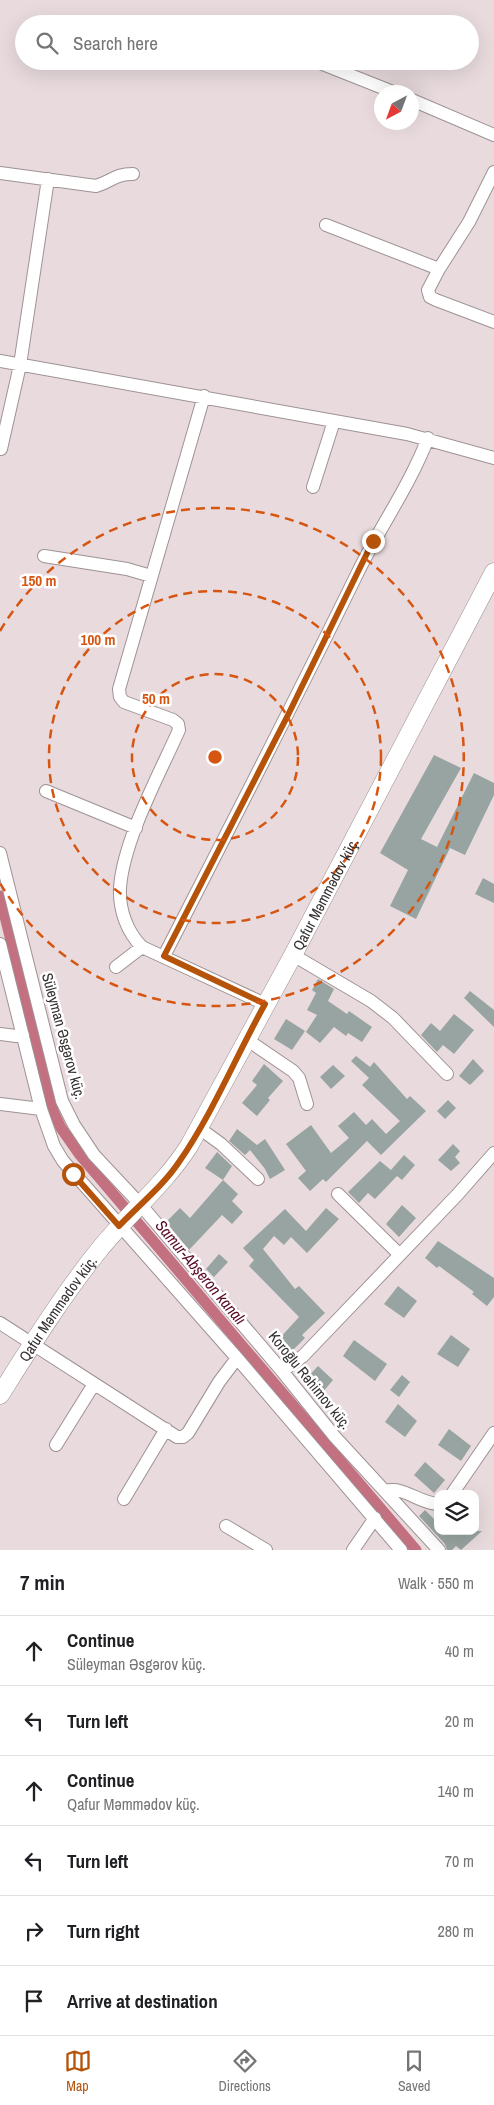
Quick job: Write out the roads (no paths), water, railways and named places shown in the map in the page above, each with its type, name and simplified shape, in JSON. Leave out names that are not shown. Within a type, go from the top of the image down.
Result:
[{"type":"street","points":[[338,70],[375,85]]},
{"type":"street","points":[[419,103],[494,135]]},
{"type":"street","points":[[494,172],[469,222],[428,290],[430,296],[494,322]]},
{"type":"street","points":[[0,173],[96,186],[106,183],[114,176],[133,174]]},
{"type":"street","points":[[1,449],[20,365],[48,179]]},
{"type":"street","points":[[326,225],[439,269]]},
{"type":"street","points":[[0,361],[204,396],[428,438],[494,458]]},
{"type":"street","points":[[204,396],[119,689],[120,697],[131,706],[172,720],[178,724],[179,730],[136,828],[123,867],[120,889],[128,930],[142,946],[265,1004]]},
{"type":"street","points":[[313,488],[334,421]]},
{"type":"street","points":[[164,956],[288,715],[373,541],[417,465],[428,438]]},
{"type":"street","points":[[44,556],[128,569],[151,576]]},
{"type":"street","name":"Qafur Məmmədov küç.","points":[[0,1395],[76,1280],[119,1226],[170,1174],[199,1128],[246,1038],[293,955],[494,572]]},
{"type":"street","points":[[46,791],[136,828]]},
{"type":"street","name":"Süleyman Əsgərov küç.","points":[[0,853],[62,1101],[74,1125],[94,1155],[140,1204]]},
{"type":"street","points":[[0,944],[41,1109],[54,1146],[63,1161],[237,1358],[402,1550]]},
{"type":"street","points":[[116,967],[142,946]]},
{"type":"street","points":[[293,955],[371,1001],[393,1018],[447,1074]]},
{"type":"street","points":[[0,1034],[23,1036]]},
{"type":"street","points":[[246,1038],[293,1071],[299,1078],[307,1104]]},
{"type":"street","points":[[0,1104],[41,1109]]},
{"type":"street","points":[[199,1128],[221,1144],[258,1179]]},
{"type":"street","points":[[282,1371],[302,1356],[458,1194],[494,1153]]},
{"type":"street","points":[[338,1194],[399,1254]]},
{"type":"street","name":"Koroğlu Rəhimov küç.","points":[[140,1204],[282,1371],[317,1417],[439,1550]]},
{"type":"street","points":[[0,1323],[177,1437],[184,1437],[237,1358]]},
{"type":"street","points":[[56,1445],[94,1384]]},
{"type":"street","points":[[124,1498],[166,1429]]},
{"type":"street","points":[[455,1490],[494,1433]]},
{"type":"street","points":[[385,1491],[393,1489],[405,1491],[434,1503]]},
{"type":"street","points":[[353,1550],[375,1518]]},
{"type":"street","points":[[226,1526],[266,1550]]},
{"type":"waterway","name":"Samur-Abşeron kanalı","points":[[0,896],[53,1111],[61,1128],[80,1155],[416,1550]]}]
